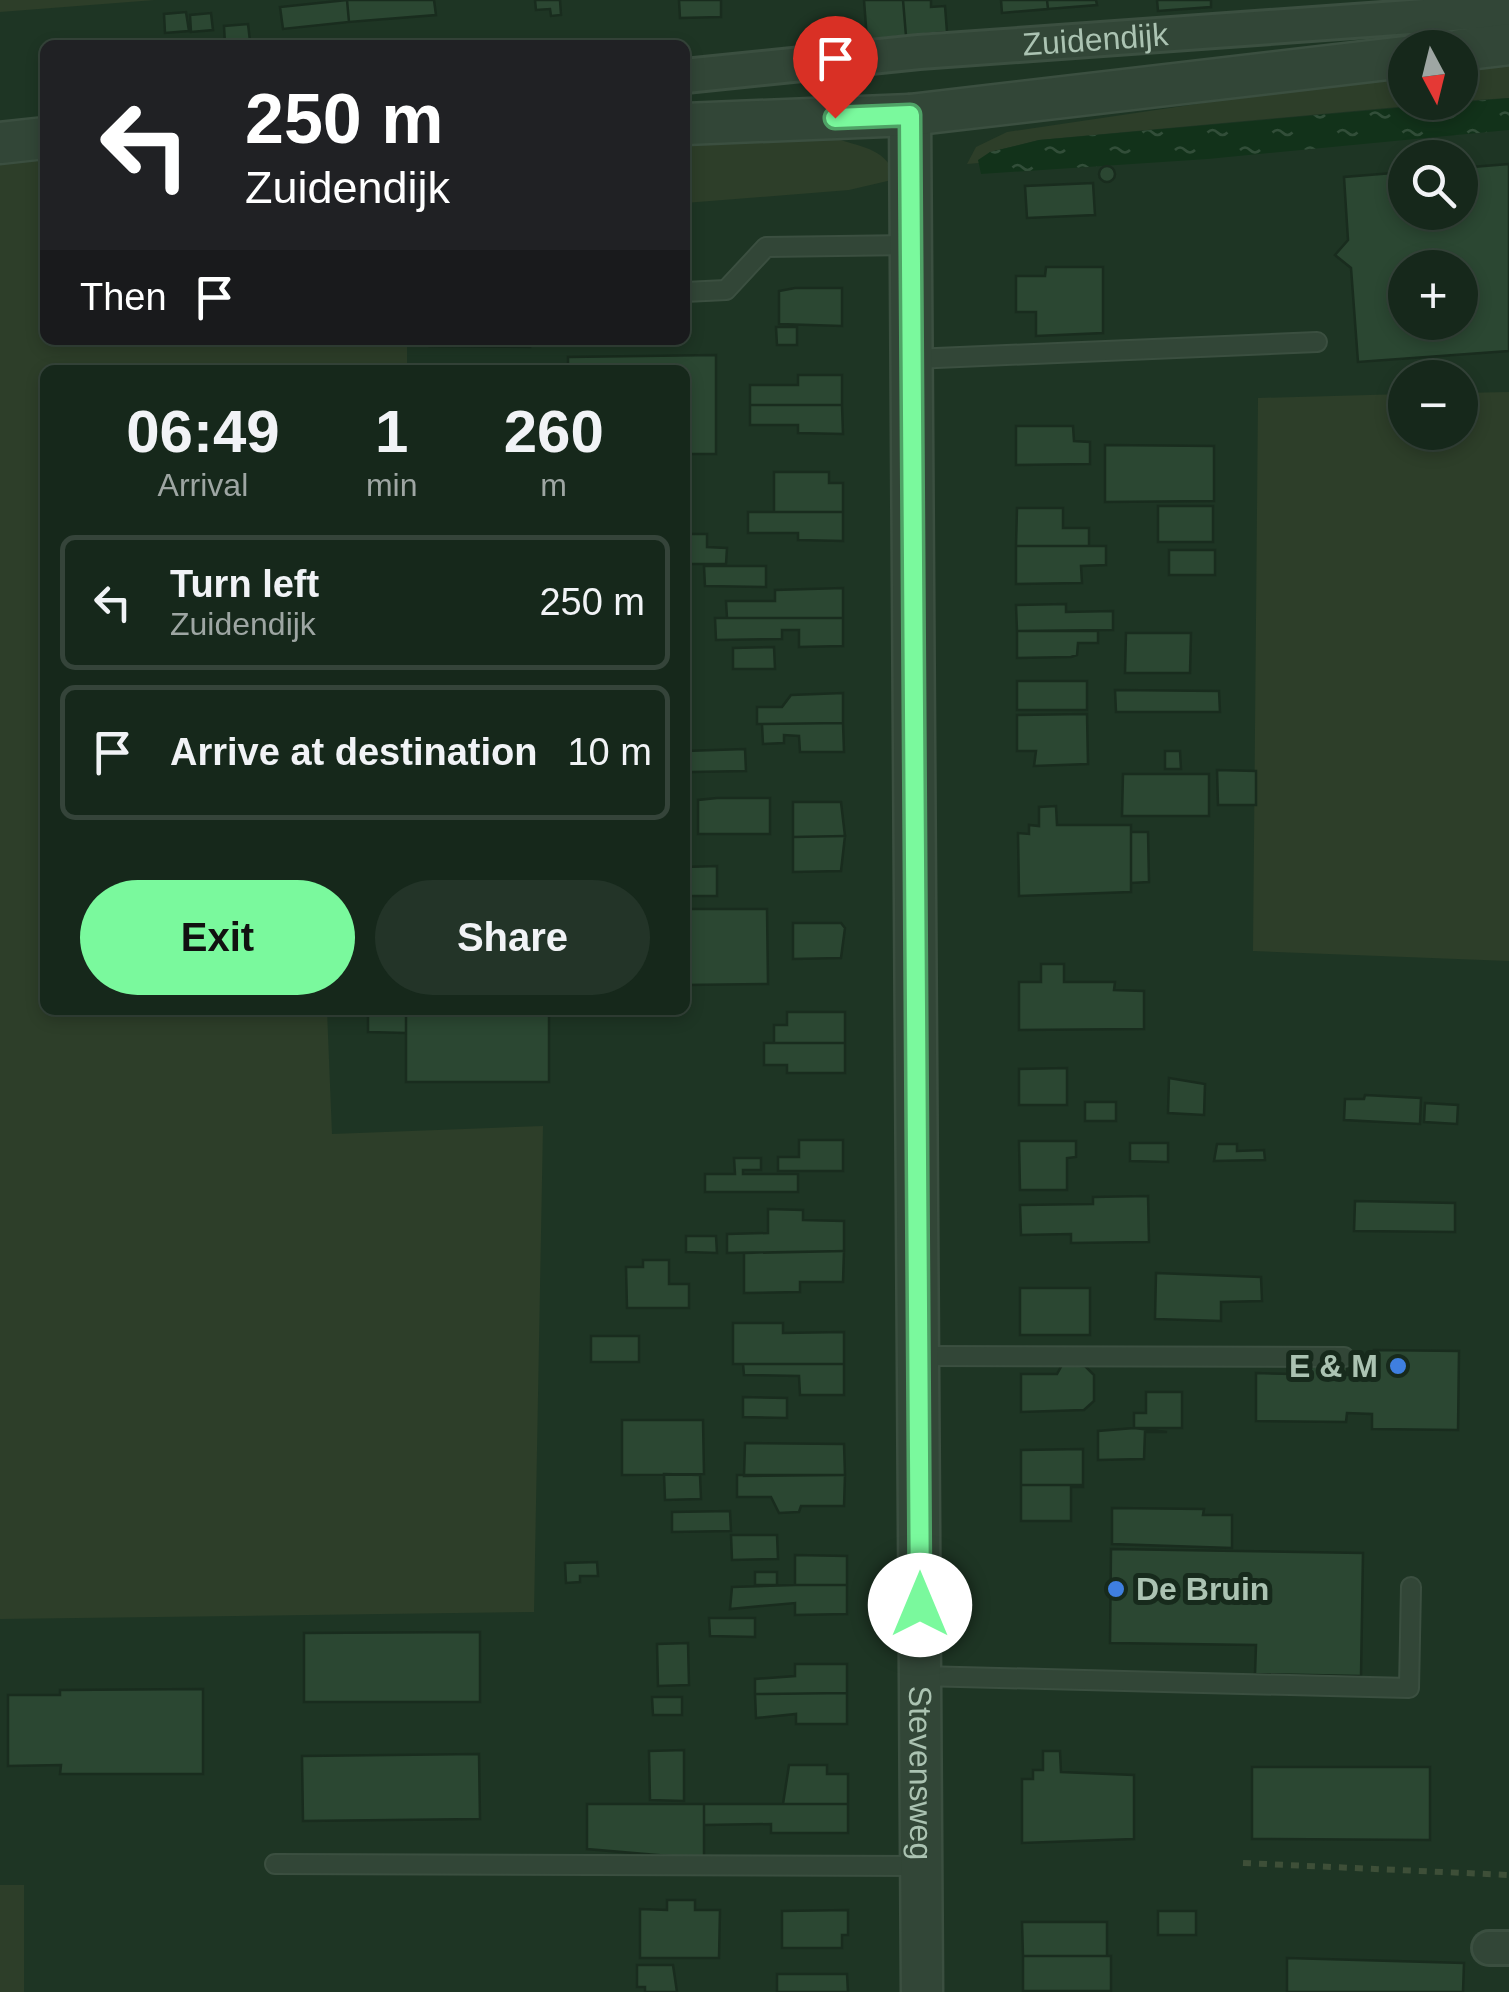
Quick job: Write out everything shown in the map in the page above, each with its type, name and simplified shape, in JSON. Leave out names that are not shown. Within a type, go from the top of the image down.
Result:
[{"type":"street","name":"Zuidendijk","points":[[690,75],[920,52],[1509,10]]},
{"type":"street","points":[[1478,48],[1509,44]]},
{"type":"street","name":"Zuidendijk","points":[[690,124],[910,115],[1388,58]]},
{"type":"street","name":"Stevensweg","points":[[910,115],[922,1992]]},
{"type":"street","points":[[0,143],[40,139]]},
{"type":"lane","points":[[690,292],[726,290],[766,247],[911,244]]},
{"type":"lane","points":[[913,359],[1318,342]]},
{"type":"lane","points":[[918,1356],[1344,1357]]},
{"type":"lane","points":[[920,1676],[1408,1688],[1411,1587]]},
{"type":"lane","points":[[276,1864],[922,1866]]},
{"type":"path","points":[[1243,1864],[1509,1875]]},
{"type":"shaded area","points":[[0,0],[155,0],[0,12]]},
{"type":"shaded area","points":[[1509,58],[1509,98],[1478,100],[1478,62]]},
{"type":"shaded area","points":[[1388,76],[1388,108],[1039,140],[990,152],[979,163],[967,164],[976,147],[1007,132]]},
{"type":"shaded area","points":[[837,139],[881,156],[896,179],[849,190],[690,203],[690,141]]},
{"type":"shaded area","points":[[40,158],[40,345],[407,345],[407,365],[40,365],[40,1015],[327,1015],[332,1134],[543,1126],[534,1612],[0,1619],[0,162]]},
{"type":"shaded area","points":[[1509,392],[1509,961],[1253,951],[1258,398],[1388,394],[1388,450],[1478,450],[1478,393]]},
{"type":"shaded area","points":[[0,1885],[24,1885],[24,1992],[0,1992]]},
{"type":"water","points":[[1509,98],[1509,130],[1208,159],[981,174],[978,160],[990,152],[1039,140],[1388,109],[1388,120],[1478,120],[1478,101]]},
{"type":"building","points":[[347,0],[349,22],[283,29],[280,7]]},
{"type":"building","points":[[347,0],[434,0],[436,15],[349,22]]},
{"type":"building","points":[[535,0],[560,0],[561,15],[551,16],[550,9],[536,10]]},
{"type":"building","points":[[679,0],[721,0],[721,17],[680,18]]},
{"type":"building","points":[[864,0],[903,0],[906,36],[867,40]]},
{"type":"building","points":[[903,0],[931,0],[931,7],[945,6],[947,32],[906,36]]},
{"type":"building","points":[[1001,0],[1047,0],[1048,9],[1002,13]]},
{"type":"building","points":[[1047,0],[1096,0],[1097,5],[1048,9]]},
{"type":"building","points":[[1157,0],[1211,0],[1211,7],[1158,11]]},
{"type":"building","points":[[186,12],[189,31],[165,33],[164,14]]},
{"type":"building","points":[[211,13],[213,30],[191,32],[190,15]]},
{"type":"building","points":[[248,24],[250,40],[225,40],[224,26]]},
{"type":"building","points":[[1509,164],[1509,351],[1358,362],[1351,268],[1335,255],[1348,240],[1344,177],[1388,173],[1388,230],[1478,230],[1478,167]]},
{"type":"building","points":[[1107,166],[1115,174],[1107,182],[1099,174]]},
{"type":"building","points":[[1093,183],[1095,215],[1027,218],[1025,186]]},
{"type":"building","points":[[1046,267],[1103,267],[1103,333],[1036,336],[1036,312],[1016,312],[1016,276],[1045,276]]},
{"type":"building","points":[[842,288],[842,326],[779,324],[779,291]]},
{"type":"building","points":[[776,327],[797,327],[797,345],[777,345]]},
{"type":"building","points":[[530,345],[530,347],[430,346]]},
{"type":"building","points":[[716,355],[716,454],[690,454],[690,365],[568,365],[568,357]]},
{"type":"building","points":[[798,375],[842,375],[842,405],[750,405],[750,385],[798,385]]},
{"type":"building","points":[[750,405],[842,405],[843,434],[798,433],[798,425],[750,425]]},
{"type":"building","points":[[1016,426],[1073,426],[1074,441],[1090,442],[1090,464],[1016,465]]},
{"type":"building","points":[[1105,445],[1214,446],[1214,501],[1105,502]]},
{"type":"building","points":[[774,472],[829,472],[829,483],[843,483],[843,512],[774,512]]},
{"type":"building","points":[[1158,506],[1213,506],[1213,542],[1158,542]]},
{"type":"building","points":[[1017,508],[1063,508],[1063,528],[1089,528],[1089,546],[1016,546]]},
{"type":"building","points":[[748,512],[843,512],[843,541],[798,540],[798,533],[748,533]]},
{"type":"building","points":[[690,534],[707,534],[707,547],[727,548],[726,564],[690,564]]},
{"type":"building","points":[[1016,546],[1106,546],[1106,565],[1081,566],[1082,583],[1016,584]]},
{"type":"building","points":[[1169,550],[1215,550],[1215,575],[1169,575]]},
{"type":"building","points":[[704,566],[766,566],[766,587],[705,586]]},
{"type":"building","points":[[843,588],[843,618],[727,618],[726,601],[775,601],[775,590]]},
{"type":"building","points":[[1066,604],[1066,612],[1113,611],[1113,630],[1017,631],[1016,605]]},
{"type":"building","points":[[715,618],[843,618],[843,646],[799,647],[799,630],[782,630],[782,639],[716,640]]},
{"type":"building","points":[[1017,631],[1098,631],[1098,643],[1078,643],[1077,655],[1071,657],[1017,658]]},
{"type":"building","points":[[1126,633],[1191,633],[1190,673],[1125,673]]},
{"type":"building","points":[[774,647],[775,669],[733,669],[733,648]]},
{"type":"building","points":[[1017,681],[1087,681],[1087,710],[1017,710]]},
{"type":"building","points":[[1115,690],[1219,691],[1220,712],[1116,712]]},
{"type":"building","points":[[843,693],[843,723],[757,724],[757,707],[782,707],[791,695]]},
{"type":"building","points":[[1087,714],[1088,764],[1034,766],[1036,751],[1017,751],[1017,715]]},
{"type":"building","points":[[843,723],[844,752],[800,752],[799,736],[784,735],[784,743],[763,744],[762,724]]},
{"type":"building","points":[[745,749],[746,771],[690,773],[690,751]]},
{"type":"building","points":[[1165,751],[1180,751],[1181,769],[1165,769]]},
{"type":"building","points":[[1217,770],[1256,771],[1256,805],[1218,805]]},
{"type":"building","points":[[1123,774],[1209,774],[1209,816],[1122,816]]},
{"type":"building","points":[[770,798],[770,834],[698,834],[698,800]]},
{"type":"building","points":[[793,802],[841,802],[845,836],[793,837]]},
{"type":"building","points":[[1056,806],[1057,825],[1131,825],[1131,892],[1019,896],[1018,833],[1029,834],[1029,825],[1039,826],[1039,807]]},
{"type":"building","points":[[1131,832],[1148,832],[1149,882],[1131,883]]},
{"type":"building","points":[[845,836],[841,871],[793,872],[793,837]]},
{"type":"building","points":[[717,866],[717,896],[690,896],[690,867]]},
{"type":"building","points":[[690,909],[767,909],[768,984],[690,985]]},
{"type":"building","points":[[793,923],[841,923],[845,928],[841,958],[793,959]]},
{"type":"building","points":[[1041,964],[1064,964],[1064,982],[1115,982],[1114,990],[1144,991],[1144,1029],[1019,1030],[1019,982],[1041,982]]},
{"type":"building","points":[[787,1012],[845,1012],[845,1043],[774,1043],[774,1025],[787,1025]]},
{"type":"building","points":[[368,1015],[406,1015],[406,1033],[368,1032]]},
{"type":"building","points":[[406,1015],[549,1015],[549,1082],[406,1082]]},
{"type":"building","points":[[764,1043],[845,1043],[845,1073],[787,1073],[787,1065],[764,1065]]},
{"type":"building","points":[[1067,1068],[1067,1105],[1019,1105],[1019,1069]]},
{"type":"building","points":[[1169,1078],[1205,1084],[1204,1115],[1168,1113]]},
{"type":"building","points":[[1365,1095],[1421,1098],[1420,1124],[1344,1120],[1345,1099],[1364,1099]]},
{"type":"building","points":[[1085,1102],[1116,1102],[1116,1121],[1085,1121]]},
{"type":"building","points":[[1425,1103],[1458,1105],[1457,1124],[1424,1122]]},
{"type":"building","points":[[799,1140],[843,1140],[843,1171],[778,1171],[778,1157],[799,1157]]},
{"type":"building","points":[[1019,1141],[1076,1141],[1076,1157],[1067,1158],[1067,1190],[1020,1190]]},
{"type":"building","points":[[1130,1143],[1168,1143],[1168,1162],[1130,1161]]},
{"type":"building","points":[[1217,1144],[1237,1144],[1237,1151],[1264,1150],[1265,1160],[1214,1161]]},
{"type":"building","points":[[734,1158],[761,1158],[761,1170],[743,1170],[743,1174],[798,1174],[798,1192],[705,1192],[705,1174],[735,1174]]},
{"type":"building","points":[[1148,1196],[1149,1242],[1071,1243],[1071,1234],[1021,1235],[1020,1205],[1093,1204],[1093,1197]]},
{"type":"building","points":[[1355,1201],[1455,1203],[1455,1232],[1354,1231]]},
{"type":"building","points":[[768,1209],[803,1210],[803,1220],[844,1221],[844,1251],[727,1253],[727,1234],[768,1233]]},
{"type":"building","points":[[686,1236],[716,1236],[717,1253],[686,1252]]},
{"type":"building","points":[[844,1251],[843,1282],[800,1282],[800,1292],[744,1293],[744,1253]]},
{"type":"building","points":[[643,1260],[669,1260],[669,1284],[689,1284],[689,1308],[627,1308],[626,1267],[643,1267]]},
{"type":"building","points":[[1156,1273],[1261,1277],[1262,1301],[1221,1302],[1221,1321],[1155,1319]]},
{"type":"building","points":[[1020,1288],[1090,1288],[1090,1335],[1020,1335]]},
{"type":"building","points":[[733,1323],[783,1323],[783,1333],[844,1332],[844,1364],[733,1364]]},
{"type":"building","points":[[591,1336],[639,1336],[639,1362],[591,1362]]},
{"type":"building","points":[[1374,1350],[1459,1351],[1458,1430],[1372,1429],[1372,1414],[1347,1413],[1346,1422],[1256,1421],[1256,1373],[1292,1374],[1292,1366],[1347,1366],[1347,1375],[1373,1375]]},
{"type":"building","points":[[743,1364],[844,1364],[844,1395],[800,1395],[799,1376],[744,1375]]},
{"type":"building","points":[[1062,1365],[1085,1366],[1094,1375],[1094,1401],[1084,1410],[1021,1412],[1021,1374],[1057,1374]]},
{"type":"building","points":[[1146,1392],[1182,1392],[1182,1428],[1134,1428],[1134,1413],[1146,1413]]},
{"type":"building","points":[[743,1397],[787,1398],[787,1418],[743,1417]]},
{"type":"building","points":[[622,1420],[703,1420],[704,1474],[622,1475]]},
{"type":"building","points":[[1134,1428],[1167,1432],[1145,1432],[1144,1459],[1098,1460],[1098,1431]]},
{"type":"building","points":[[745,1443],[844,1444],[845,1475],[744,1476]]},
{"type":"building","points":[[1083,1449],[1083,1485],[1021,1485],[1021,1450]]},
{"type":"building","points":[[664,1474],[700,1475],[701,1499],[665,1500]]},
{"type":"building","points":[[737,1475],[845,1475],[844,1506],[801,1506],[799,1512],[779,1513],[771,1497],[737,1497]]},
{"type":"building","points":[[1021,1485],[1083,1487],[1071,1487],[1071,1521],[1021,1521]]},
{"type":"building","points":[[1112,1508],[1204,1509],[1203,1515],[1232,1515],[1232,1548],[1112,1544]]},
{"type":"building","points":[[730,1511],[731,1531],[672,1532],[672,1512]]},
{"type":"building","points":[[731,1535],[777,1535],[778,1559],[732,1560]]},
{"type":"building","points":[[1111,1549],[1363,1553],[1361,1676],[1255,1674],[1256,1645],[1110,1643]]},
{"type":"building","points":[[795,1555],[847,1556],[847,1585],[795,1585]]},
{"type":"building","points":[[597,1562],[598,1576],[580,1576],[580,1582],[566,1583],[565,1563]]},
{"type":"building","points":[[755,1572],[777,1572],[777,1585],[755,1585]]},
{"type":"building","points":[[847,1585],[847,1614],[795,1615],[795,1603],[730,1609],[732,1587]]},
{"type":"building","points":[[709,1618],[755,1618],[755,1637],[710,1636]]},
{"type":"building","points":[[480,1632],[480,1702],[304,1702],[304,1633]]},
{"type":"building","points":[[688,1643],[689,1685],[658,1686],[657,1644]]},
{"type":"building","points":[[795,1664],[847,1664],[847,1693],[755,1694],[755,1679],[795,1676]]},
{"type":"building","points":[[203,1689],[203,1774],[60,1774],[61,1765],[8,1766],[8,1695],[60,1695],[60,1690]]},
{"type":"building","points":[[847,1693],[847,1724],[796,1724],[796,1714],[756,1718],[755,1694]]},
{"type":"building","points":[[652,1697],[682,1697],[682,1715],[653,1715]]},
{"type":"building","points":[[684,1750],[684,1801],[650,1800],[649,1751]]},
{"type":"building","points":[[1043,1751],[1060,1751],[1061,1772],[1134,1775],[1134,1839],[1022,1843],[1022,1779],[1033,1779],[1033,1770],[1043,1770]]},
{"type":"building","points":[[479,1754],[480,1819],[303,1821],[302,1756]]},
{"type":"building","points":[[789,1765],[827,1765],[827,1774],[848,1774],[848,1804],[783,1804]]},
{"type":"building","points":[[1252,1767],[1430,1767],[1430,1840],[1252,1839]]},
{"type":"building","points":[[587,1804],[704,1804],[704,1859],[587,1849]]},
{"type":"building","points":[[704,1804],[848,1804],[848,1833],[771,1833],[771,1824],[704,1825]]},
{"type":"building","points":[[667,1900],[695,1900],[695,1910],[720,1910],[719,1958],[640,1958],[640,1909],[667,1910]]},
{"type":"building","points":[[848,1910],[848,1935],[842,1935],[842,1948],[782,1948],[782,1911]]},
{"type":"building","points":[[1158,1911],[1196,1911],[1196,1935],[1158,1935]]},
{"type":"building","points":[[1022,1922],[1107,1922],[1107,1956],[1023,1956]]},
{"type":"building","points":[[1023,1956],[1111,1956],[1111,1991],[1023,1991]]},
{"type":"building","points":[[1287,1958],[1464,1963],[1463,1992],[1287,1992]]},
{"type":"building","points":[[637,1965],[673,1965],[677,1992],[645,1992],[645,1987],[637,1987]]},
{"type":"building","points":[[777,1974],[847,1974],[848,1992],[777,1992]]},
{"type":"place","name":"E & M","points":[[1398,1366]]},
{"type":"place","name":"De Bruin","points":[[1116,1589]]},
{"type":"route","points":[[835,118],[910,115],[920,1605]]}]
